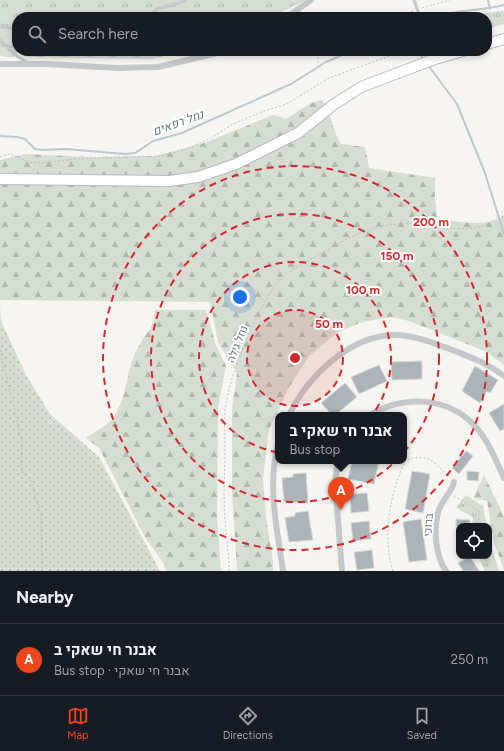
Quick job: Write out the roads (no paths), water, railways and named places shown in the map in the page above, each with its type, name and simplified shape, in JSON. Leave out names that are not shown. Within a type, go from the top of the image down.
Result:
[{"type":"main road","points":[[492,43],[504,39]]},
{"type":"main road","points":[[0,179],[168,181],[198,177],[236,164],[298,133],[333,105],[361,87],[430,60],[445,56]]},
{"type":"street","points":[[294,12],[311,0]]},
{"type":"street","points":[[0,64],[158,68],[206,56]]},
{"type":"street","points":[[291,412],[307,387],[333,360],[353,347],[384,336],[408,336],[432,342],[485,364],[504,376]]},
{"type":"street","points":[[376,412],[391,405],[410,401],[432,403],[452,408],[468,420],[483,436],[504,478]]},
{"type":"street","points":[[275,458],[272,472],[272,487],[283,571]]},
{"type":"street","points":[[338,464],[335,481],[342,571]]},
{"type":"street","name":"ברוכי","points":[[446,571],[439,558],[437,530],[439,509],[454,482]]},
{"type":"lane","points":[[154,12],[157,9],[186,0]]},
{"type":"lane","points":[[414,0],[418,12]]},
{"type":"lane","points":[[0,27],[12,28]]},
{"type":"lane","points":[[0,40],[12,52]]},
{"type":"lane","points":[[8,47],[12,47]]},
{"type":"lane","points":[[17,56],[30,64]]},
{"type":"waterway","points":[[488,0],[490,9]]},
{"type":"waterway","name":"נחל רפאים","points":[[457,12],[504,5]]},
{"type":"waterway","name":"נחל רפאים","points":[[0,136],[25,139],[35,149],[42,150],[66,149],[125,154],[135,153],[153,141],[182,133],[291,84],[326,62],[340,56]]},
{"type":"waterway","points":[[421,56],[424,60]]},
{"type":"waterway","points":[[428,65],[457,104],[485,173],[504,234]]},
{"type":"place","name":"אבנר חי שאקי ב","points":[[341,510]]}]
